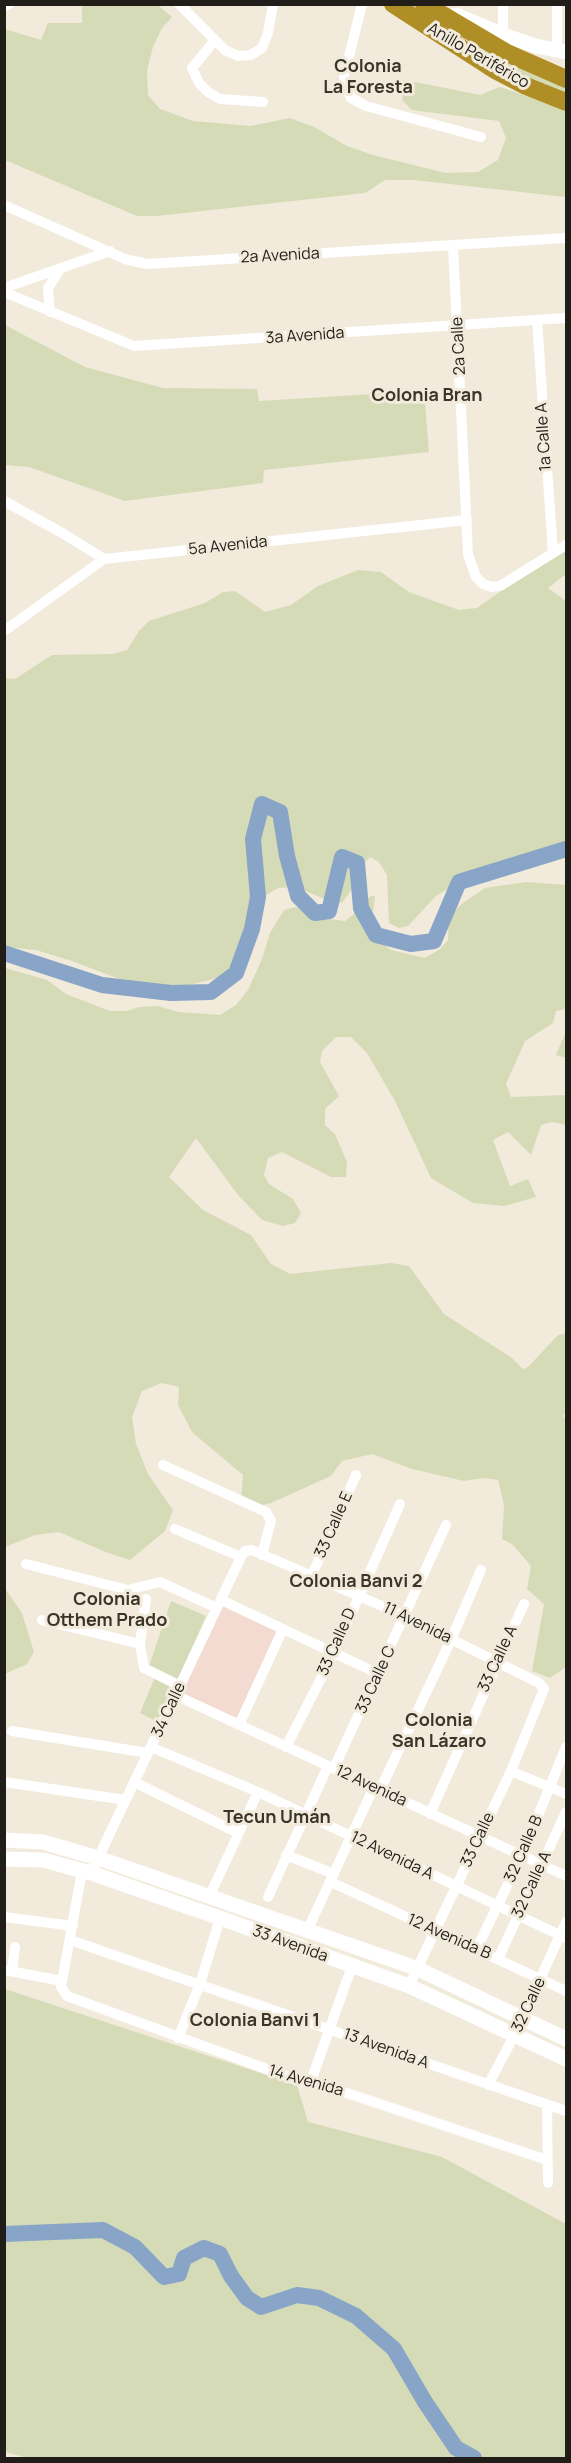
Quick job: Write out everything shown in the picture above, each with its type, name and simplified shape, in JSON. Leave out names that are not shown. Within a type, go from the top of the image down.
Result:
[{"type":"highway","name":"Anillo Periférico","points":[[393,4],[495,70],[526,86],[567,102]]},
{"type":"highway","name":"Anillo Periférico","points":[[424,4],[507,53],[567,79]]},
{"type":"street","points":[[4,7],[9,4]]},
{"type":"street","points":[[179,4],[231,54],[247,56],[262,48],[268,33],[273,4]]},
{"type":"street","points":[[362,4],[345,71],[347,92],[351,98],[366,106],[481,137]]},
{"type":"street","points":[[431,4],[503,35],[562,52],[557,4]]},
{"type":"street","points":[[503,4],[503,35]]},
{"type":"street","points":[[214,40],[192,68],[199,83],[220,99],[263,102]]},
{"type":"street","name":"2a Avenida","points":[[4,205],[125,259],[147,264],[567,238]]},
{"type":"street","name":"2a Calle","points":[[453,246],[459,326],[468,554],[476,577],[483,584],[492,587],[500,585],[553,554]]},
{"type":"street","name":"3a Avenida","points":[[4,290],[110,251]]},
{"type":"street","points":[[51,312],[48,288],[59,271]]},
{"type":"street","name":"3a Avenida","points":[[4,290],[134,346],[567,318]]},
{"type":"street","name":"1a Calle A","points":[[537,320],[553,554]]},
{"type":"street","points":[[4,501],[104,559],[4,631]]},
{"type":"street","name":"5a Avenida","points":[[104,559],[467,520]]},
{"type":"street","points":[[553,554],[567,545]]},
{"type":"street","points":[[163,1465],[266,1512],[271,1521],[262,1555]]},
{"type":"street","name":"33 Calle E","points":[[312,1575],[356,1475]]},
{"type":"street","name":"33 Calle D","points":[[286,1747],[333,1653],[400,1504]]},
{"type":"street","name":"33 Calle C","points":[[268,1897],[304,1813],[331,1767],[379,1674],[446,1525]]},
{"type":"street","name":"11 Avenida","points":[[175,1529],[245,1553],[262,1555],[358,1594],[539,1683],[544,1689],[544,1694]]},
{"type":"street","name":"34 Calle","points":[[62,1982],[87,1872],[98,1858],[245,1553]]},
{"type":"street","points":[[26,1564],[128,1590],[160,1582],[283,1629],[379,1674]]},
{"type":"street","points":[[307,1930],[351,1836],[451,1640],[481,1570]]},
{"type":"street","points":[[42,1620],[140,1644],[146,1599]]},
{"type":"street","name":"33 Calle A","points":[[430,1814],[496,1662],[524,1604]]},
{"type":"street","points":[[239,1725],[283,1629]]},
{"type":"street","name":"12 Avenida","points":[[140,1644],[142,1663],[146,1671],[239,1725],[567,1876]]},
{"type":"street","name":"33 Calle","points":[[409,1986],[511,1771],[544,1694]]},
{"type":"street","name":"12 Avenida A","points":[[12,1731],[150,1750],[258,1791],[456,1888],[563,1937]]},
{"type":"street","name":"32 Calle B","points":[[477,1948],[522,1855],[567,1747]]},
{"type":"street","points":[[511,1771],[567,1794]]},
{"type":"street","points":[[4,1782],[126,1800]]},
{"type":"street","points":[[134,1782],[238,1833]]},
{"type":"street","points":[[209,1897],[258,1791]]},
{"type":"street","name":"32 Calle A","points":[[498,1959],[567,1812]]},
{"type":"street","name":"33 Avenida","points":[[4,1840],[43,1842],[98,1858],[416,1968],[567,2039]]},
{"type":"street","name":"12 Avenida B","points":[[286,1855],[434,1931],[477,1948],[567,1991]]},
{"type":"street","name":"33 Avenida","points":[[4,1859],[43,1860],[87,1872],[220,1918],[409,1986],[567,2059]]},
{"type":"street","points":[[4,1917],[73,1926]]},
{"type":"street","points":[[178,2038],[200,1984],[220,1918]]},
{"type":"street","name":"32 Calle","points":[[488,2085],[563,1937],[567,1922]]},
{"type":"street","name":"13 Avenida A","points":[[70,1940],[567,2111]]},
{"type":"street","points":[[15,1947],[8,1970],[62,1982]]},
{"type":"street","points":[[311,2080],[352,1966]]},
{"type":"street","name":"14 Avenida","points":[[62,1982],[62,1992],[67,1996],[178,2038],[302,2082],[311,2080],[547,2160]]},
{"type":"street","points":[[547,2104],[548,2183]]},
{"type":"shaded area","points":[[223,1605],[278,1631],[236,1719],[182,1694]]},
{"type":"green space","points":[[82,5],[158,5],[172,17],[162,28],[153,47],[147,70],[148,95],[160,109],[193,121],[251,126],[290,118],[314,127],[347,146],[373,155],[446,173],[478,172],[498,160],[506,138],[499,121],[412,110],[402,100],[404,89],[415,82],[480,95],[500,87],[550,104],[566,112],[566,197],[414,180],[385,180],[365,193],[157,216],[137,216],[5,160],[5,29],[41,40],[48,23],[82,23]]},
{"type":"green space","points":[[403,5],[416,5],[566,85],[566,97],[528,83]]},
{"type":"green space","points":[[5,325],[85,367],[163,388],[257,389],[259,401],[424,391],[429,452],[264,470],[263,483],[125,501],[29,467],[5,465]]},
{"type":"green space","points":[[566,545],[566,574],[548,588],[566,601],[566,851],[451,887],[436,896],[408,926],[399,928],[389,923],[387,875],[379,862],[370,857],[357,871],[354,886],[342,903],[332,902],[295,887],[278,888],[264,896],[244,947],[222,977],[185,986],[135,985],[36,950],[5,947],[5,678],[15,679],[52,655],[113,654],[127,650],[139,631],[149,621],[205,603],[223,592],[235,591],[265,612],[291,605],[318,586],[358,570],[381,572],[409,592],[459,610],[477,608]]},
{"type":"green space","points":[[526,882],[566,885],[566,1009],[556,1011],[553,1023],[525,1041],[506,1084],[511,1097],[566,1095],[566,1125],[552,1122],[541,1125],[531,1155],[508,1132],[493,1140],[510,1186],[528,1179],[536,1197],[504,1206],[473,1203],[431,1178],[395,1101],[367,1053],[351,1037],[336,1037],[322,1051],[320,1062],[339,1096],[325,1109],[325,1125],[335,1134],[347,1162],[346,1177],[331,1177],[282,1152],[268,1158],[264,1175],[269,1184],[293,1199],[301,1213],[295,1223],[283,1226],[262,1220],[238,1195],[196,1138],[169,1177],[203,1210],[251,1235],[271,1264],[290,1274],[391,1263],[409,1266],[444,1314],[512,1358],[523,1369],[528,1367],[558,1335],[566,1333],[566,1412],[563,1416],[566,1419],[566,1667],[550,1678],[532,1671],[544,1604],[527,1589],[531,1566],[512,1544],[502,1539],[504,1505],[498,1480],[483,1478],[464,1481],[412,1469],[372,1454],[342,1461],[331,1476],[271,1503],[250,1508],[241,1500],[243,1475],[192,1432],[178,1405],[179,1387],[162,1383],[142,1391],[132,1417],[136,1444],[148,1474],[173,1510],[165,1531],[130,1560],[59,1532],[35,1535],[5,1547],[5,968],[47,980],[66,994],[110,1011],[158,1006],[178,1012],[220,1015],[236,1005],[248,990],[262,959],[270,933],[284,910],[296,907],[322,918],[345,921],[354,914],[362,902],[375,896],[372,921],[377,939],[391,950],[425,958],[439,950],[448,940],[449,916],[463,903],[485,888]]},
{"type":"green space","points":[[566,1031],[566,1058],[556,1055]]},
{"type":"green space","points":[[4,1587],[22,1613],[34,1652],[27,1664],[7,1673],[4,1673]]},
{"type":"green space","points":[[171,1601],[206,1616],[178,1679],[149,1666]]},
{"type":"green space","points":[[155,1677],[175,1688],[158,1722],[140,1713]]},
{"type":"green space","points":[[5,1989],[297,2085],[308,2122],[442,2157],[566,2224],[566,2458],[28,2458],[5,2452]]},
{"type":"waterway","points":[[4,953],[102,985],[171,993],[211,992],[236,973],[252,929],[258,897],[253,839],[262,804],[280,812],[287,856],[298,896],[315,913],[329,911],[342,857],[357,863],[361,908],[376,935],[411,944],[434,941],[459,882],[566,849]]},
{"type":"waterway","points":[[4,2234],[103,2230],[135,2247],[164,2277],[179,2274],[184,2258],[204,2248],[220,2254],[231,2276],[247,2298],[261,2307],[297,2295],[319,2298],[356,2316],[394,2349],[425,2402],[456,2448],[474,2458]]},
{"type":"district","name":"Colonia La Foresta","points":[[368,77]]},
{"type":"district","name":"Colonia Bran","points":[[427,396]]},
{"type":"district","name":"Colonia Banvi 2","points":[[356,1582]]},
{"type":"district","name":"Colonia Otthem Prado","points":[[107,1610]]},
{"type":"district","name":"Colonia San Lázaro","points":[[439,1731]]},
{"type":"district","name":"Tecun Umán","points":[[277,1818]]},
{"type":"district","name":"Colonia Banvi 1","points":[[255,2021]]}]
